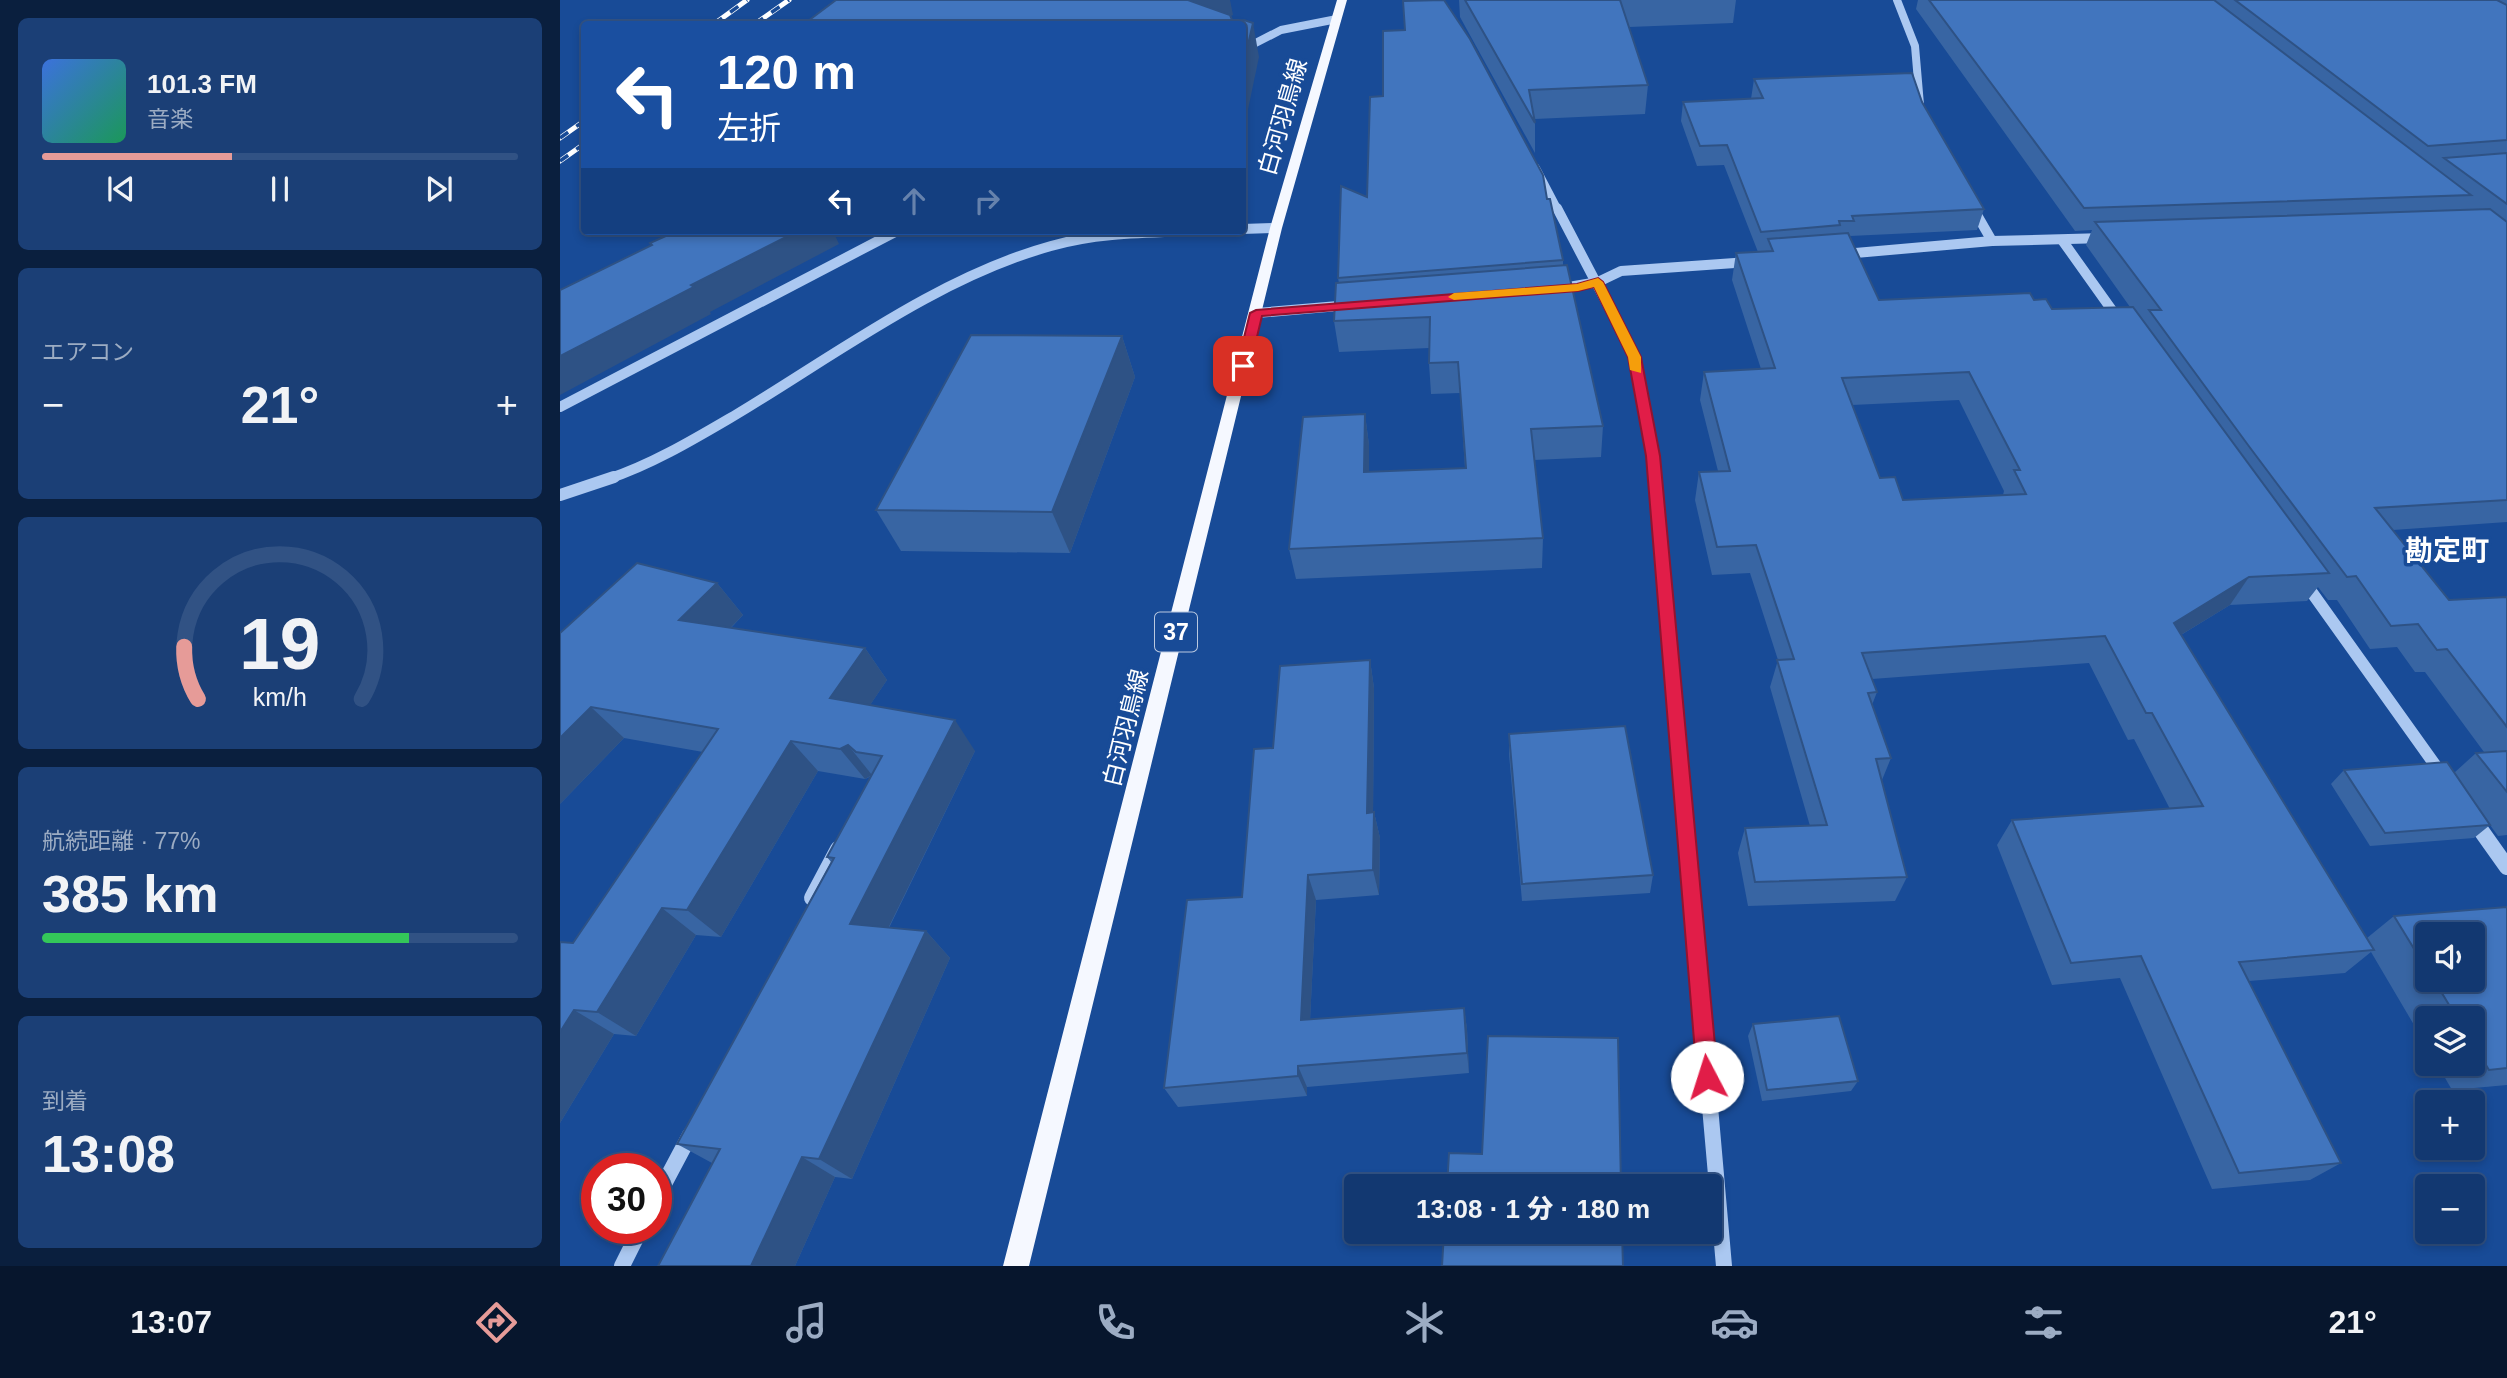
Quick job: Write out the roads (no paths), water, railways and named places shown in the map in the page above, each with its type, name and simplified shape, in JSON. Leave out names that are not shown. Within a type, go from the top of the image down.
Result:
[{"type":"main road","name":"白河羽鳥線","points":[[1016,1266],[1276,228],[1342,0]]},
{"type":"street","points":[[1897,0],[1915,46],[1917,96],[1923,119]]},
{"type":"street","points":[[1246,48],[1280,30],[1336,19]]},
{"type":"street","points":[[1533,162],[1598,282],[1634,357],[1653,456],[1724,1266]]},
{"type":"street","points":[[1968,200],[1992,241]]},
{"type":"street","points":[[1246,229],[1276,228]]},
{"type":"street","points":[[560,407],[889,235]]},
{"type":"street","points":[[560,495],[636,469],[691,444],[911,306],[998,265],[1060,243],[1126,235]]},
{"type":"street","points":[[1839,255],[1992,241],[2117,238]]},
{"type":"street","points":[[2062,240],[2127,331]]},
{"type":"street","points":[[1551,289],[1598,282],[1622,271],[1757,262]]},
{"type":"street","points":[[1256,313],[1365,304]]},
{"type":"street","points":[[2297,570],[2450,787]]},
{"type":"street","points":[[2467,810],[2507,867]]},
{"type":"street","points":[[802,918],[846,833]]},
{"type":"street","points":[[672,1168],[694,1126]]},
{"type":"street","points":[[622,1266],[633,1244]]},
{"type":"railway","points":[[718,21],[747,0]]},
{"type":"railway","points":[[759,21],[789,0]]},
{"type":"railway","points":[[560,138],[581,123]]},
{"type":"railway","points":[[560,161],[581,146]]},
{"type":"district","name":"勘定町","points":[[2447,550]]}]
